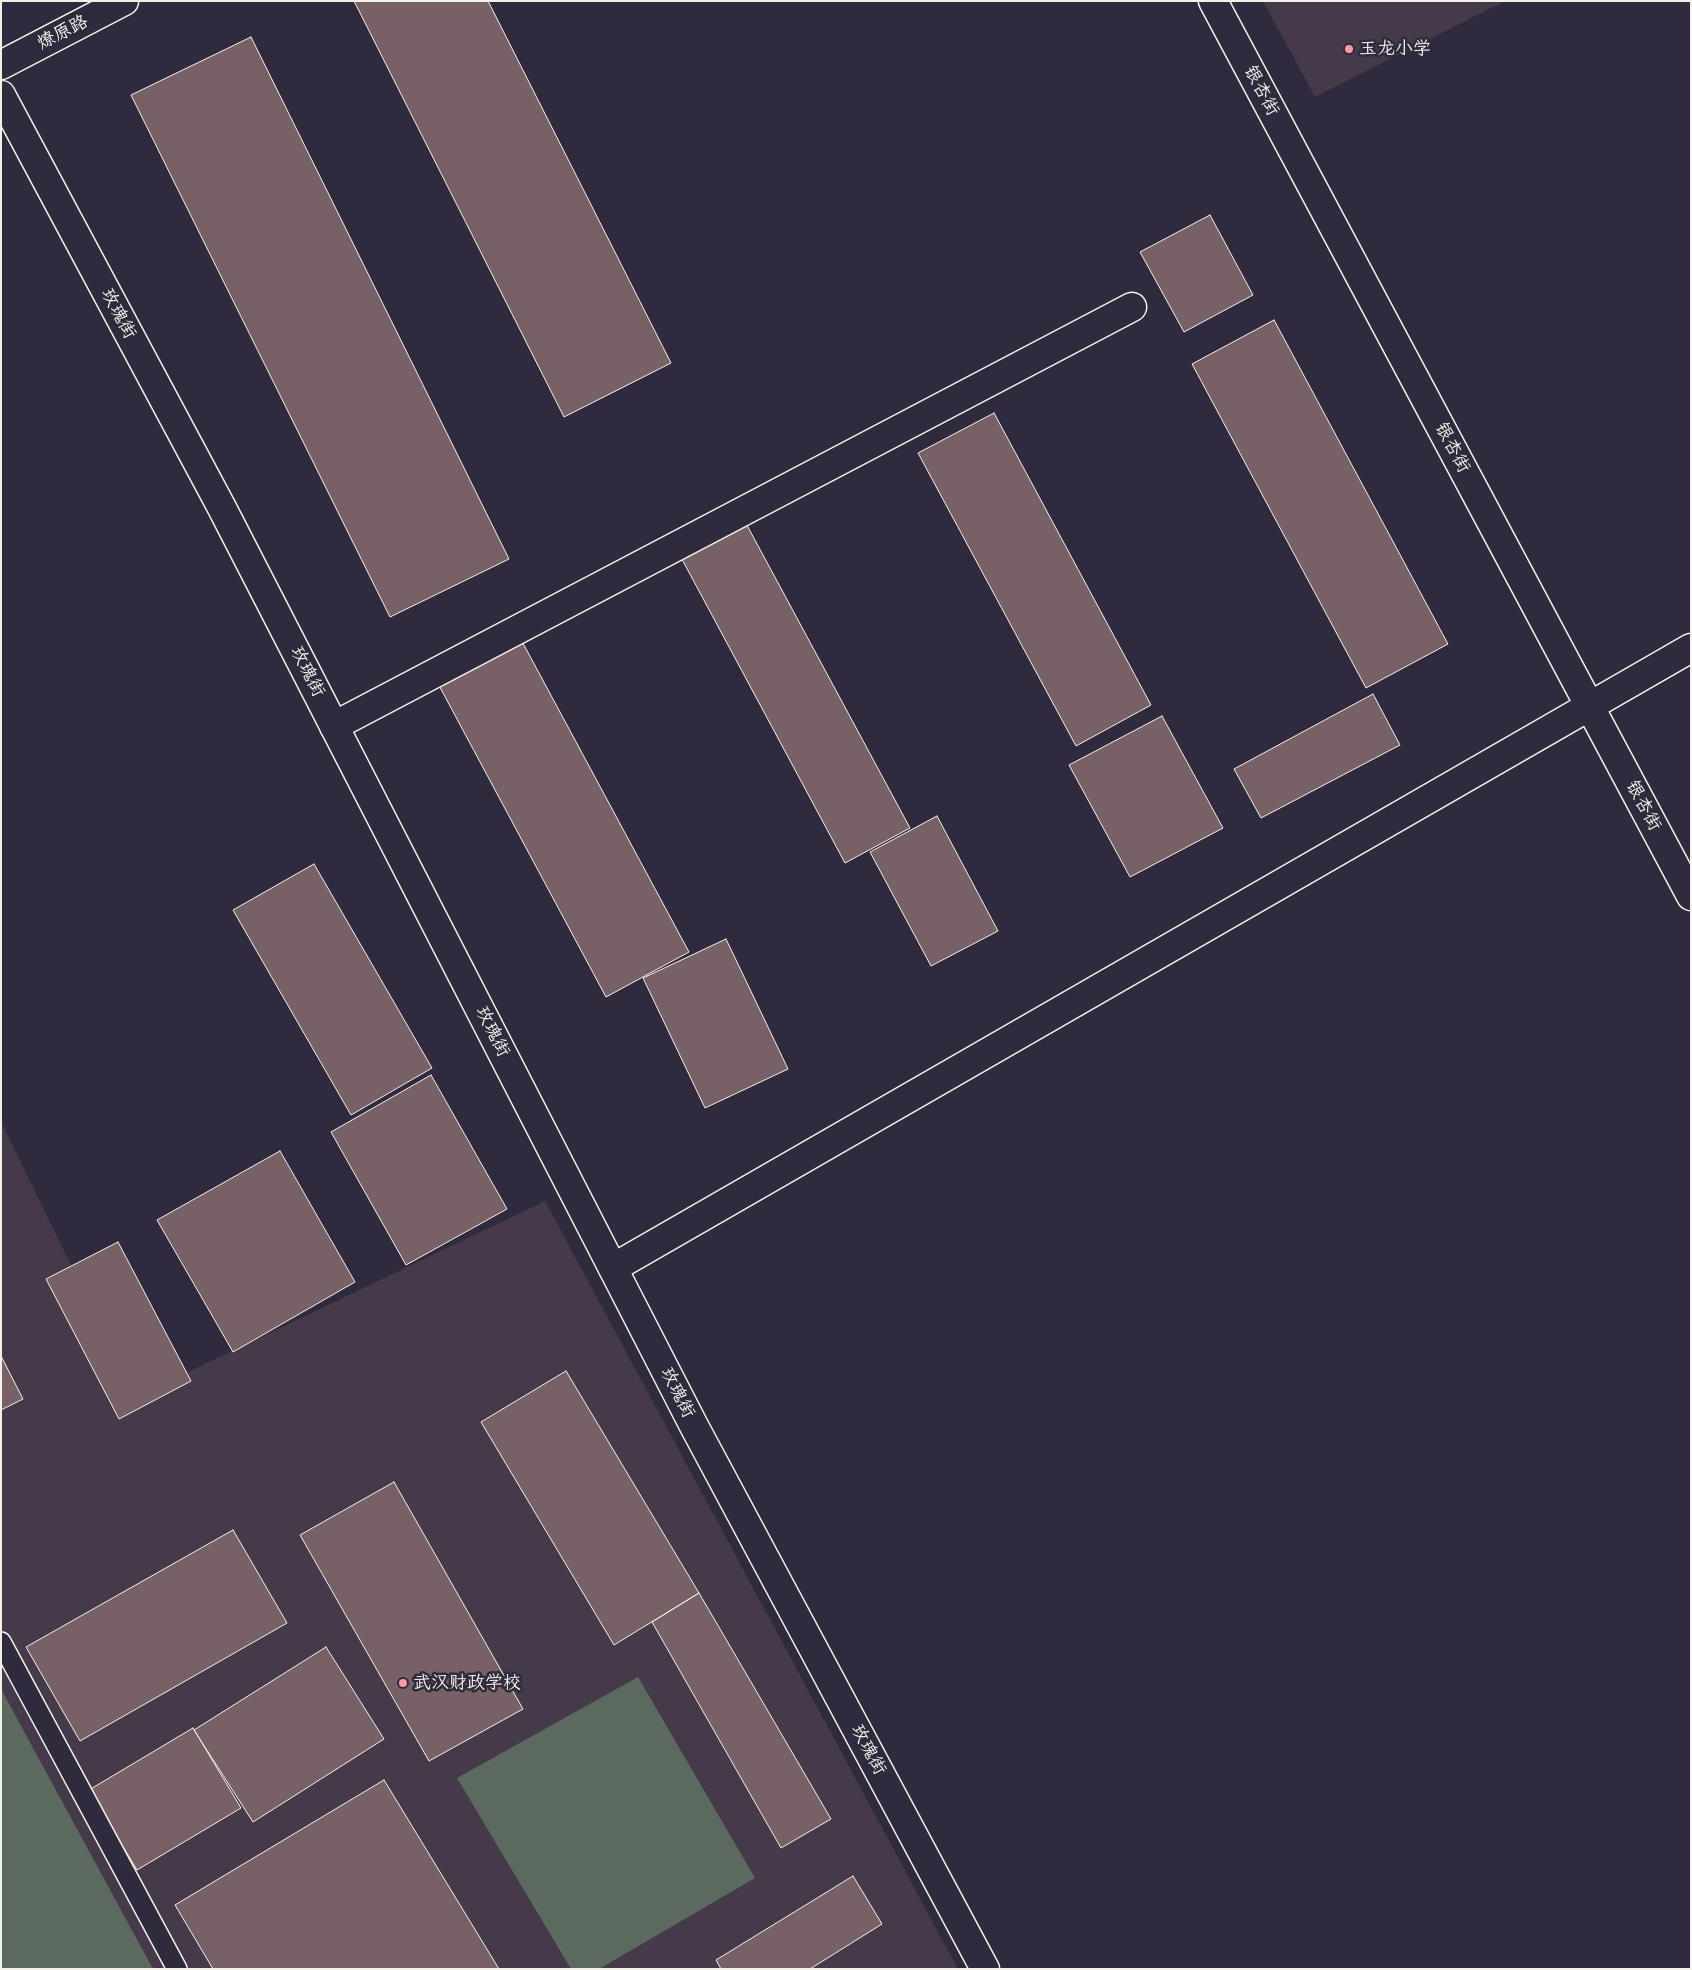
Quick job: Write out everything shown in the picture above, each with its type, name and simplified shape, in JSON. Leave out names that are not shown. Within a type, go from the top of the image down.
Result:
[{"type":"street","name":"燎原路","points":[[1,65],[124,1]]},
{"type":"street","name":"银杏街","points":[[1214,1],[1691,896]]},
{"type":"street","name":"玫瑰街","points":[[1,95],[217,499],[694,1426],[985,1969]]},
{"type":"street","points":[[334,726],[1132,307]]},
{"type":"street","points":[[613,1268],[1691,648]]},
{"type":"lane","points":[[1,1642],[177,1969]]},
{"type":"shaded area","name":"玉龙小学","points":[[1263,1],[1505,1],[1315,97]]},
{"type":"shaded area","name":"武汉财政学校","points":[[1,1122],[136,1397],[545,1201],[958,1969],[1,1969]]},
{"type":"green space","points":[[638,1677],[755,1878],[599,1969],[571,1969],[457,1778]]},
{"type":"green space","points":[[1,1689],[153,1969],[1,1969]]},
{"type":"building","points":[[354,1],[488,1],[671,363],[564,417]]},
{"type":"building","points":[[251,37],[509,559],[390,617],[131,95]]},
{"type":"building","points":[[1210,215],[1253,295],[1184,332],[1140,252]]},
{"type":"building","points":[[1274,320],[1448,644],[1366,688],[1192,364]]},
{"type":"building","points":[[994,413],[1151,705],[1076,746],[918,453]]},
{"type":"building","points":[[742,516],[910,828],[845,863],[677,550]]},
{"type":"building","points":[[518,634],[689,952],[606,997],[435,678]]},
{"type":"building","points":[[1373,694],[1400,745],[1261,818],[1234,769]]},
{"type":"building","points":[[1162,716],[1223,828],[1130,877],[1069,765]]},
{"type":"building","points":[[937,816],[998,931],[931,966],[870,852]]},
{"type":"building","points":[[314,864],[432,1068],[351,1115],[233,910]]},
{"type":"building","points":[[726,939],[788,1069],[705,1108],[643,978]]},
{"type":"building","points":[[431,1075],[507,1209],[406,1265],[331,1132]]},
{"type":"building","points":[[280,1151],[355,1282],[233,1352],[157,1220]]},
{"type":"building","points":[[118,1242],[191,1381],[119,1419],[46,1279]]},
{"type":"building","points":[[1,1356],[23,1399],[1,1410]]},
{"type":"building","points":[[566,1371],[699,1593],[614,1645],[481,1422]]},
{"type":"building","points":[[394,1482],[523,1709],[429,1761],[300,1535]]},
{"type":"building","points":[[233,1530],[287,1623],[80,1741],[26,1647]]},
{"type":"building","points":[[699,1593],[831,1819],[781,1848],[652,1622]]},
{"type":"building","points":[[326,1647],[384,1739],[253,1822],[194,1730]]},
{"type":"building","points":[[193,1728],[241,1808],[137,1870],[89,1790]]},
{"type":"building","points":[[384,1780],[499,1969],[213,1969],[175,1905]]},
{"type":"building","points":[[853,1876],[882,1924],[810,1969],[721,1969],[716,1960]]},
{"type":"place","name":"玉龙小学","points":[[1349,49]]},
{"type":"place","name":"武汉财政学校","points":[[403,1683]]}]
